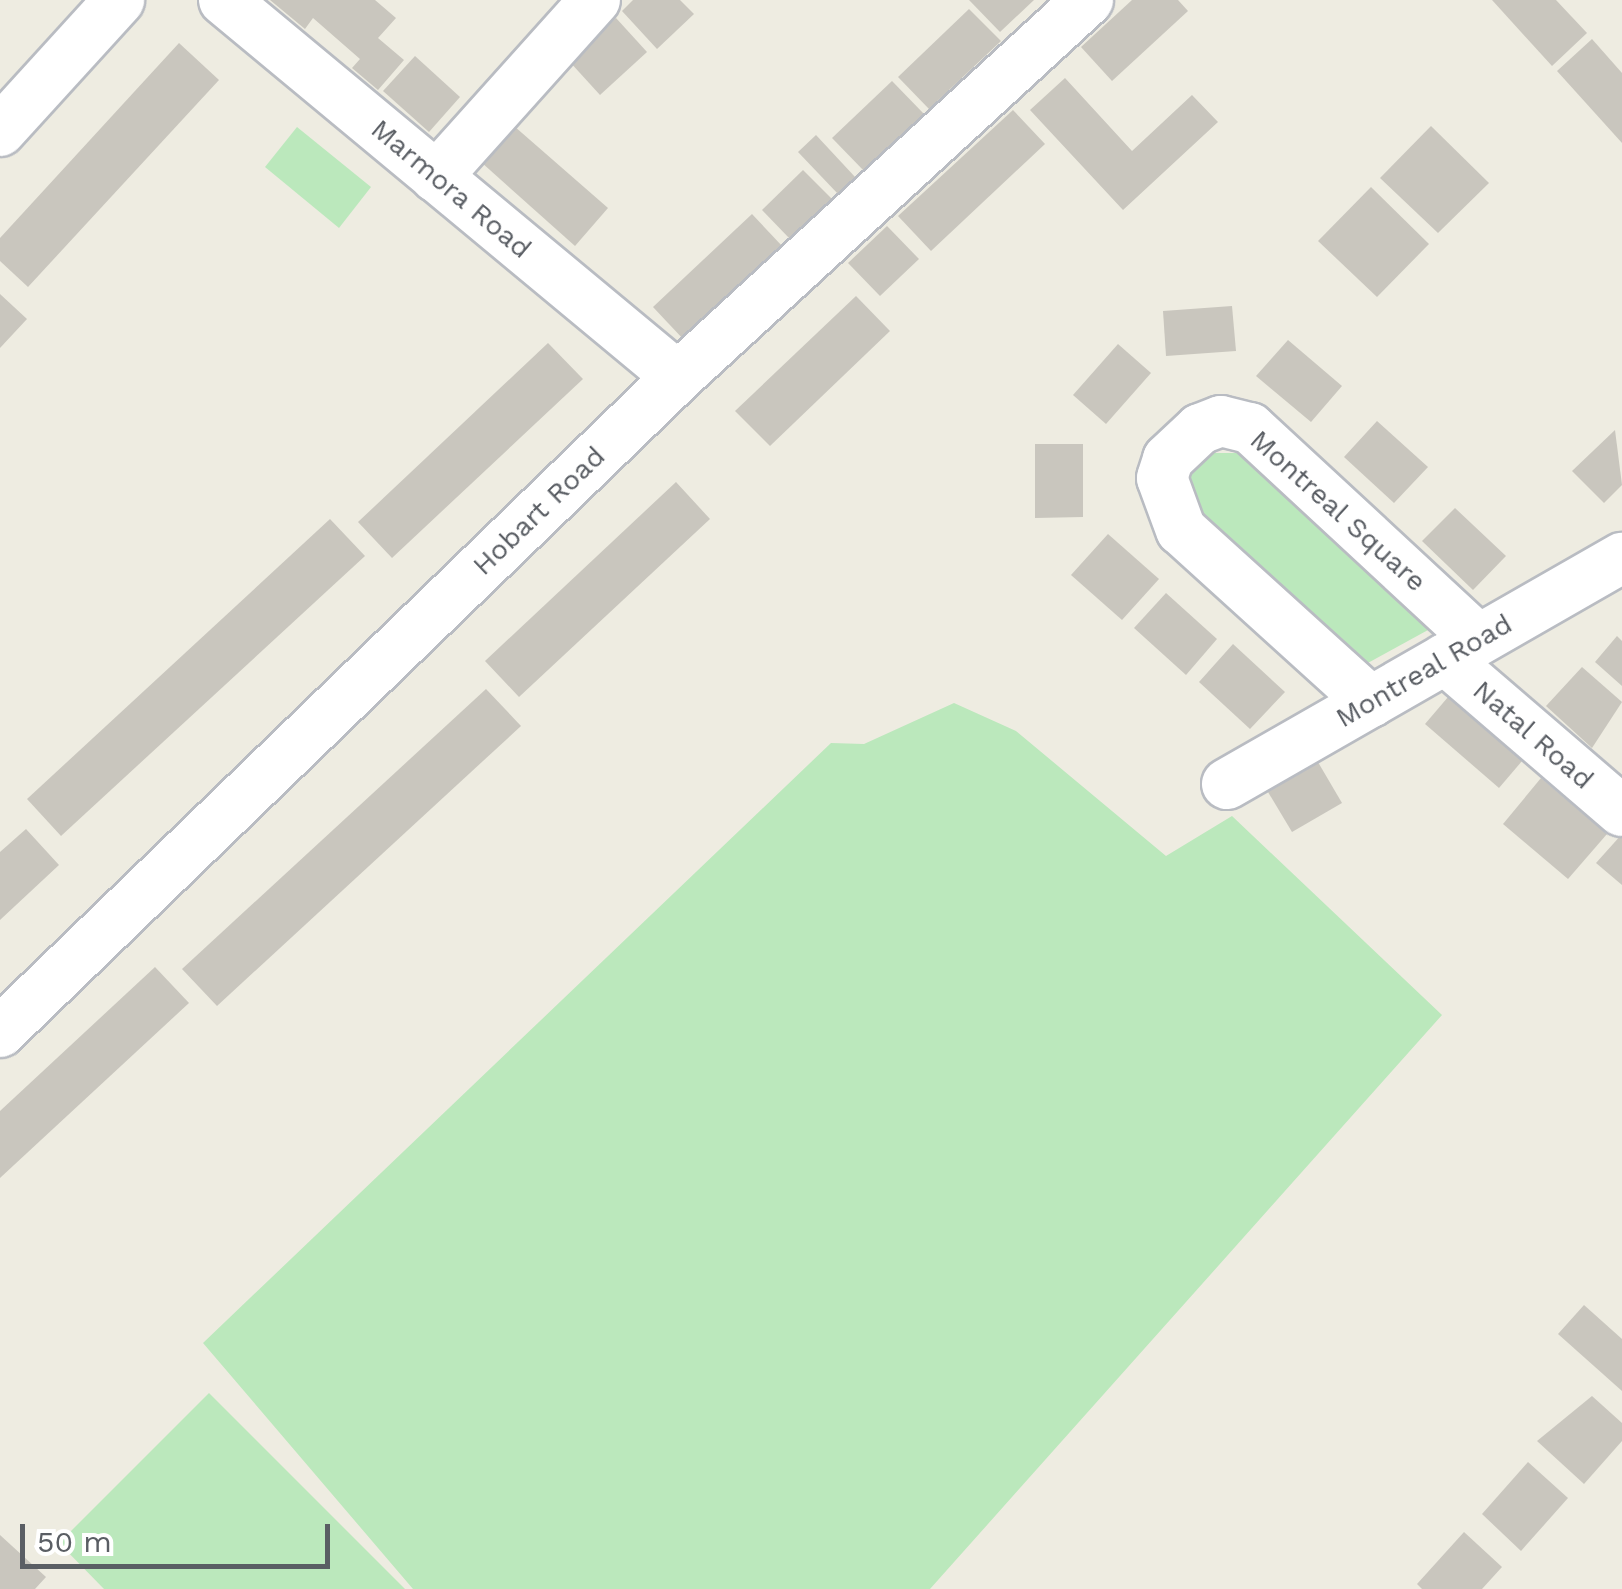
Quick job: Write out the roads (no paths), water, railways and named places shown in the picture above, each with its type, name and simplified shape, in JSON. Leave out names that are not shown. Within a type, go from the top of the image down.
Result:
[{"type":"street","points":[[0,130],[119,0]]},
{"type":"street","name":"Marmora Road","points":[[224,0],[678,377]]},
{"type":"street","points":[[436,176],[595,0]]},
{"type":"street","name":"Hobart Road","points":[[0,1032],[678,377],[1088,0]]},
{"type":"street","name":"Montreal Square","points":[[1371,702],[1181,530],[1162,478],[1168,459],[1200,429],[1221,421],[1250,428],[1461,649]]},
{"type":"street","name":"Montreal Road","points":[[1227,784],[1622,558]]},
{"type":"street","name":"Natal Road","points":[[1461,649],[1622,811]]}]
